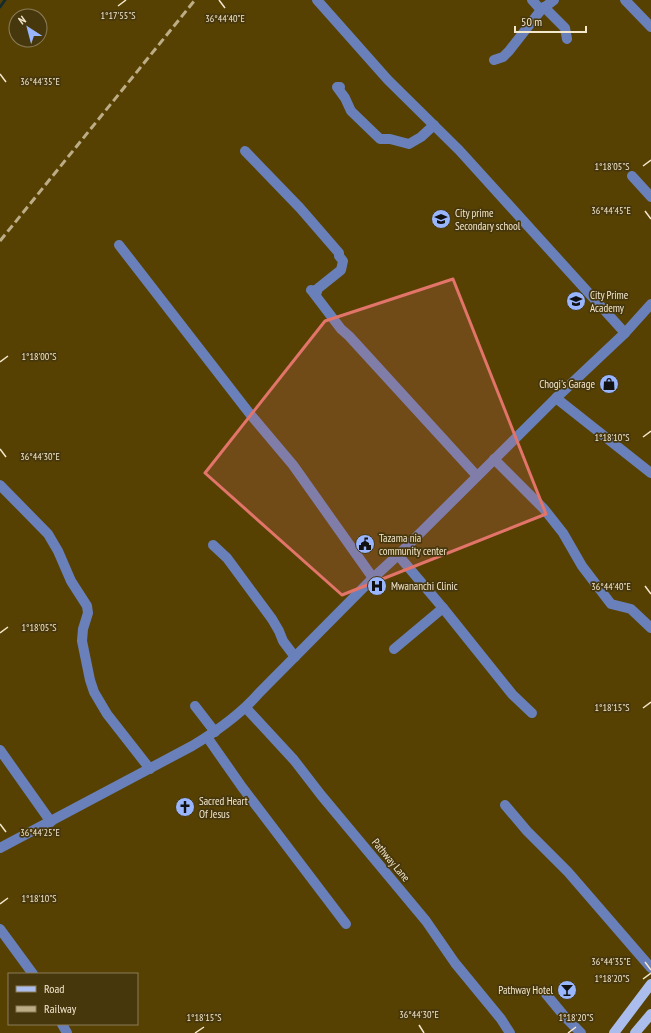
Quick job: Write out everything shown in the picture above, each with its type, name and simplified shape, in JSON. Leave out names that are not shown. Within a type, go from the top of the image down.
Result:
[{"type":"main road","points":[[614,1033],[651,984]]},
{"type":"main road","points":[[635,1033],[651,1014]]},
{"type":"street","points":[[317,0],[388,80],[459,150],[625,333]]},
{"type":"street","points":[[532,0],[565,28],[566,39]]},
{"type":"street","points":[[494,60],[503,57],[510,51],[542,9],[554,0]]},
{"type":"street","points":[[625,0],[651,27]]},
{"type":"street","points":[[340,87],[337,87],[345,98],[351,111],[380,139],[390,139],[409,144],[421,137],[434,126]]},
{"type":"street","points":[[244,152],[300,208],[339,253],[339,256],[343,262],[341,270],[316,290],[317,292],[311,290],[312,292],[341,330],[349,336],[477,476]]},
{"type":"street","points":[[632,176],[651,197]]},
{"type":"street","points":[[119,245],[250,414],[293,465],[373,578]]},
{"type":"street","points":[[0,848],[51,822],[211,734],[246,708],[373,578],[556,398],[625,333],[651,304]]},
{"type":"street","points":[[556,398],[651,473]]},
{"type":"street","points":[[494,459],[544,509],[563,533],[582,566],[611,604],[631,610],[651,628]]},
{"type":"street","points":[[0,485],[48,534],[58,551],[72,581],[87,606],[88,613],[83,629],[82,641],[94,692],[107,714],[150,768]]},
{"type":"street","points":[[213,545],[227,558],[272,619],[283,641],[295,657]]},
{"type":"street","points":[[398,555],[512,694],[532,713]]},
{"type":"street","points":[[394,649],[443,608]]},
{"type":"street","points":[[195,706],[242,787],[346,924]]},
{"type":"street","name":"Pathway Lane","points":[[246,708],[294,760],[326,801],[426,921],[455,963],[501,1019],[510,1033]]},
{"type":"street","points":[[0,750],[51,822]]},
{"type":"street","points":[[505,805],[527,831],[568,872],[651,968]]},
{"type":"street","points":[[0,929],[32,973]]},
{"type":"street","points":[[546,994],[565,1017],[581,1033]]},
{"type":"highlighted area","points":[[453,279],[546,514],[342,595],[205,473],[325,321]]},
{"type":"waterway","points":[[0,7],[5,0]]},
{"type":"railway","points":[[0,241],[195,0]]},
{"type":"place","name":"City prime Secondary school","points":[[441,219]]},
{"type":"place","name":"City Prime Academy","points":[[576,301]]},
{"type":"place","name":"Chogi's Garage","points":[[609,384]]},
{"type":"place","name":"Tazama nia community center","points":[[365,544]]},
{"type":"place","name":"Mwananchi Clinic","points":[[377,586]]},
{"type":"place","name":"Sacred Heart Of Jesus","points":[[185,807]]},
{"type":"place","name":"Pathway Hotel","points":[[567,990]]}]
